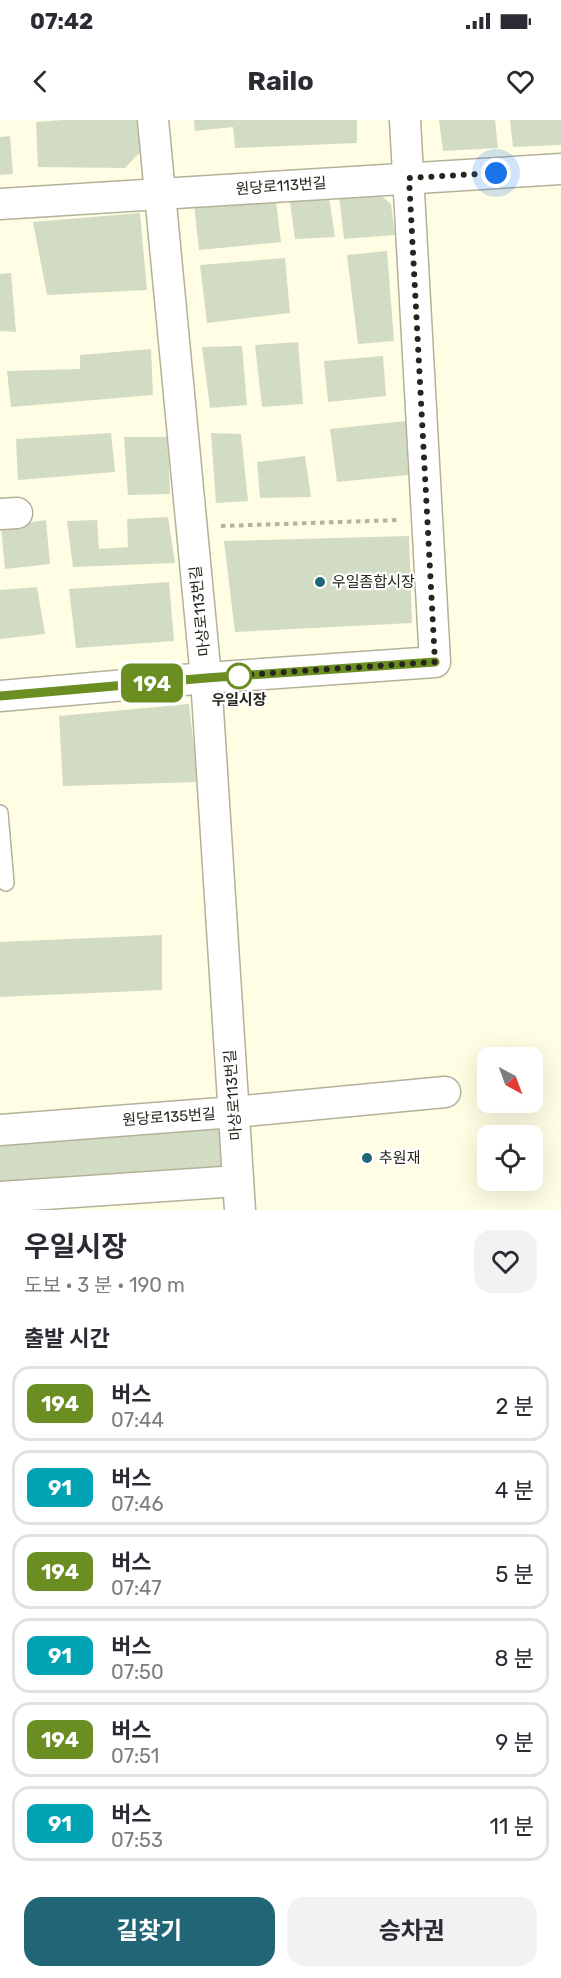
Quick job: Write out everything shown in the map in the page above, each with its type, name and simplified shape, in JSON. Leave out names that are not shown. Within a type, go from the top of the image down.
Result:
[{"type":"street","name":"마상로113번길","points":[[153,120],[206,678],[239,1196]]},
{"type":"street","points":[[0,696],[206,678],[435,662],[405,120]]},
{"type":"street","name":"원당로113번길","points":[[0,204],[561,169]]},
{"type":"street","name":"원당로135번길","points":[[0,1130],[234,1112],[445,1092]]},
{"type":"street","points":[[0,1197],[239,1196]]},
{"type":"lane","points":[[0,813],[6,883]]},
{"type":"path","points":[[191,526],[427,520]]},
{"type":"building","points":[[142,120],[144,148],[125,168],[38,167],[36,122]]},
{"type":"building","points":[[194,120],[357,120],[357,143],[235,148],[233,127],[195,131]]},
{"type":"building","points":[[439,120],[495,120],[498,148],[443,151]]},
{"type":"building","points":[[510,120],[561,120],[561,145],[513,147]]},
{"type":"building","points":[[10,136],[13,174],[0,175],[0,137]]},
{"type":"building","points":[[378,193],[391,204],[395,235],[344,239],[339,195]]},
{"type":"building","points":[[329,197],[335,237],[295,239],[290,202]]},
{"type":"building","points":[[276,201],[281,242],[199,250],[194,204]]},
{"type":"building","points":[[140,213],[147,290],[47,295],[33,222]]},
{"type":"building","points":[[387,251],[394,341],[358,344],[347,255]]},
{"type":"building","points":[[285,258],[290,313],[207,323],[200,265]]},
{"type":"building","points":[[11,273],[16,332],[0,331],[0,274]]},
{"type":"building","points":[[298,342],[303,404],[262,407],[255,345]]},
{"type":"building","points":[[242,346],[247,405],[210,408],[202,347]]},
{"type":"building","points":[[151,349],[153,395],[11,407],[7,371],[80,369],[80,355]]},
{"type":"building","points":[[383,356],[386,396],[328,402],[324,361]]},
{"type":"building","points":[[406,421],[408,475],[337,482],[330,429]]},
{"type":"building","points":[[111,433],[115,472],[18,480],[16,439]]},
{"type":"building","points":[[211,433],[241,434],[248,501],[216,503]]},
{"type":"building","points":[[124,437],[168,437],[170,494],[128,495]]},
{"type":"building","points":[[305,456],[311,497],[260,498],[257,462]]},
{"type":"building","points":[[168,517],[175,563],[73,567],[67,521],[97,520],[99,549],[128,547],[127,519]]},
{"type":"building","points":[[46,520],[50,564],[5,569],[1,527]]},
{"type":"building","name":"우일좀합시장","points":[[409,536],[412,623],[235,632],[224,541]]},
{"type":"building","points":[[169,582],[174,641],[76,648],[69,589]]},
{"type":"building","points":[[37,587],[45,634],[0,639],[0,590]]},
{"type":"building","points":[[189,704],[198,782],[63,786],[59,716]]},
{"type":"building","points":[[162,935],[162,990],[0,997],[0,942]]},
{"type":"building","points":[[228,1118],[232,1175],[0,1192],[0,1138]]},
{"type":"bus line","name":"194","points":[[0,696],[206,678],[435,662]]},
{"type":"place","name":"우일좀합시장","points":[[320,582]]},
{"type":"place","name":"우일시장","points":[[239,676]]},
{"type":"place","name":"추원재","points":[[367,1158]]},
{"type":"route","points":[[239,676],[229,676],[435,662],[409,178],[496,173]]}]
